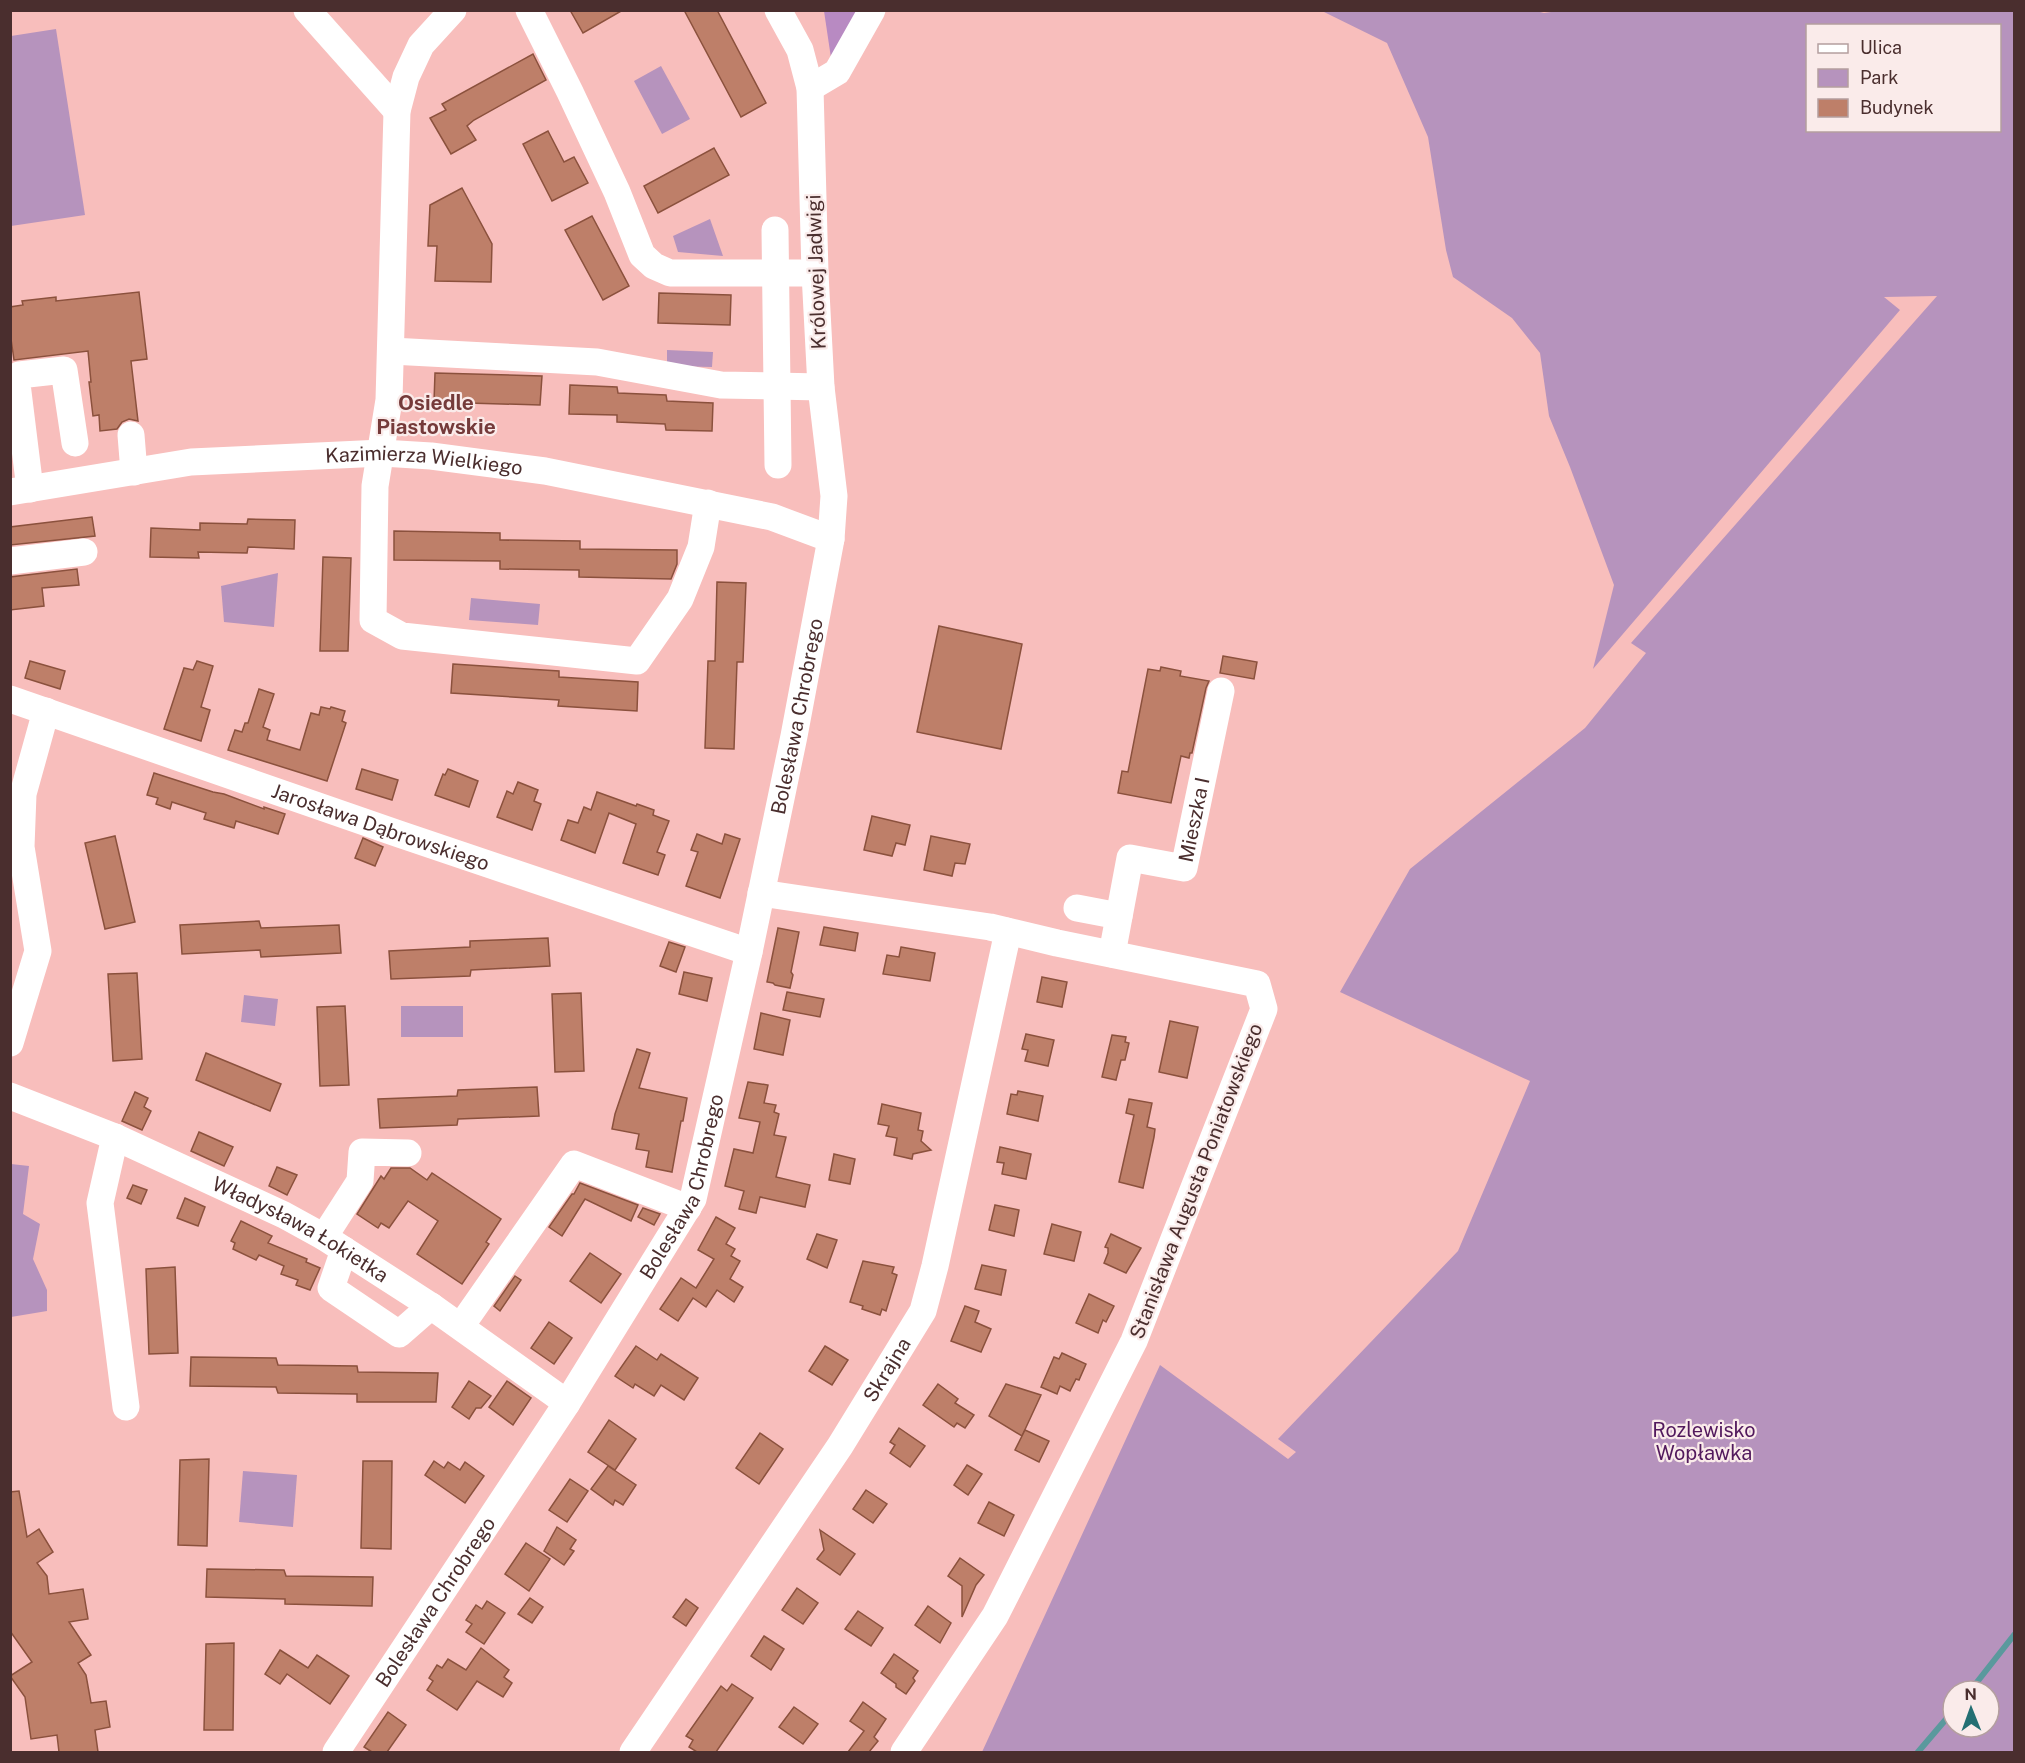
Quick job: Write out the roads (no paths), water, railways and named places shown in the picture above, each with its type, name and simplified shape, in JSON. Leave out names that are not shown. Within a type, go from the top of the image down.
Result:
[{"type":"street","points":[[307,10],[397,111]]},
{"type":"street","points":[[453,10],[421,45],[406,77],[397,111],[389,399],[375,486],[373,620],[402,636],[637,661],[680,599],[701,547],[708,503]]},
{"type":"street","points":[[529,10],[617,192],[642,255],[654,266],[670,273],[815,273]]},
{"type":"street","name":"Królowej Jadwigi","points":[[778,10],[800,50],[810,88],[815,273],[821,387],[834,496],[831,538]]},
{"type":"street","points":[[810,88],[837,72],[872,10]]},
{"type":"street","points":[[775,230],[778,465]]},
{"type":"street","points":[[391,351],[597,362],[721,385],[821,387]]},
{"type":"street","points":[[20,490],[17,384],[20,375],[64,370],[75,443]]},
{"type":"street","points":[[131,435],[134,472]]},
{"type":"street","name":"Kazimierza Wielkiego","points":[[20,490],[191,462],[214,450],[382,453],[431,456],[545,471],[772,517],[831,538]]},
{"type":"street","name":"Bolesława Chrobrego","points":[[336,1752],[567,1403],[693,1199],[749,952],[794,736],[831,538]]},
{"type":"street","points":[[10,561],[84,552]]},
{"type":"street","name":"Mieszka I","points":[[1112,954],[1130,858],[1184,868],[1221,691]]},
{"type":"street","name":"Jarosława Dąbrowskiego","points":[[10,699],[749,952]]},
{"type":"street","points":[[10,1042],[38,951],[21,847],[22,804],[46,711]]},
{"type":"street","name":"Stanisława Augusta Poniatowskiego","points":[[761,893],[1006,931],[1257,984],[1264,1009],[1134,1341],[995,1616],[904,1752]]},
{"type":"street","points":[[1077,908],[1119,916]]},
{"type":"street","name":"Skrajna","points":[[633,1752],[840,1446],[923,1311],[935,1266],[1006,941],[1006,931]]},
{"type":"street","name":"Władysława Łokietka","points":[[10,1096],[115,1137],[284,1215],[334,1243],[431,1306],[567,1403]]},
{"type":"street","points":[[115,1137],[100,1203],[126,1407]]},
{"type":"street","points":[[408,1153],[362,1152],[360,1181],[334,1243],[331,1288],[399,1334],[431,1306]]},
{"type":"street","points":[[461,1326],[574,1164],[688,1208]]},
{"type":"waterway","points":[[1979,1679],[2014,1635]]},
{"type":"waterway","points":[[1918,1752],[1941,1725]]},
{"type":"district","name":"Osiedle Piastowskie","points":[[436,415]]},
{"type":"park label","name":"Rozlewisko Wopławka","points":[[1704,1442]]}]
